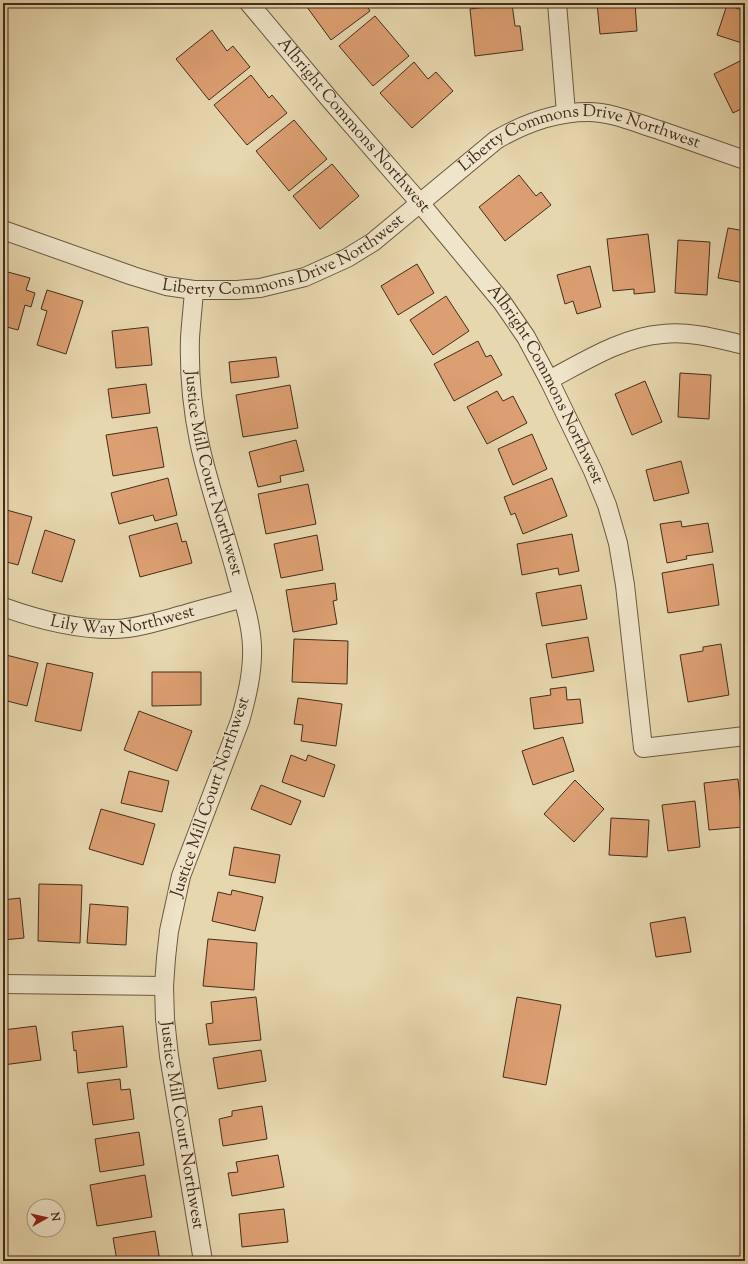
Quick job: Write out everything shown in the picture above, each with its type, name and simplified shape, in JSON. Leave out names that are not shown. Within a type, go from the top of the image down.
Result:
[{"type":"street","name":"Albright Commons Northwest","points":[[249,3],[322,91],[420,203],[502,302],[526,337],[549,380],[593,471],[607,505],[618,543],[625,585],[643,748],[745,736]]},
{"type":"street","points":[[557,3],[566,113]]},
{"type":"street","name":"Liberty Commons Drive Northwest","points":[[3,230],[133,276],[166,286],[194,290],[237,290],[260,288],[305,277],[347,258],[373,242],[496,140],[530,122],[549,116],[566,113],[589,112],[616,116],[745,160]]},
{"type":"street","name":"Justice Mill Court Northwest","points":[[194,290],[190,345],[193,401],[197,428],[209,480],[249,621],[252,646],[251,670],[247,696],[240,721],[181,876],[169,931],[166,958],[164,986],[168,1056],[203,1261]]},
{"type":"street","points":[[549,380],[622,343],[643,337],[663,334],[686,334],[708,336],[745,345]]},
{"type":"street","name":"Lily Way Northwest","points":[[3,607],[42,620],[94,628],[117,629],[140,626],[243,598]]},
{"type":"street","points":[[3,984],[164,986]]},
{"type":"building","points":[[304,3],[365,3],[370,11],[331,40]]},
{"type":"building","points":[[597,3],[635,3],[637,31],[600,34]]},
{"type":"building","points":[[512,4],[515,26],[520,26],[523,50],[475,56],[470,9]]},
{"type":"building","points":[[727,5],[745,11],[745,44],[717,35]]},
{"type":"building","points":[[375,16],[409,56],[373,86],[339,46]]},
{"type":"building","points":[[212,30],[227,51],[233,46],[250,67],[209,100],[176,59]]},
{"type":"building","points":[[740,61],[745,72],[745,107],[733,113],[714,74]]},
{"type":"building","points":[[414,62],[428,79],[436,72],[453,91],[412,128],[380,93]]},
{"type":"building","points":[[251,75],[269,98],[272,95],[287,113],[247,145],[214,105]]},
{"type":"building","points":[[294,120],[327,159],[289,191],[256,151]]},
{"type":"building","points":[[332,164],[359,196],[320,229],[293,196]]},
{"type":"building","points":[[519,175],[536,196],[541,192],[551,205],[505,241],[479,207]]},
{"type":"building","points":[[728,228],[745,231],[745,283],[718,278]]},
{"type":"building","points":[[648,234],[655,292],[634,294],[634,289],[613,291],[607,239]]},
{"type":"building","points":[[678,240],[710,242],[707,295],[675,293]]},
{"type":"building","points":[[417,264],[434,293],[398,315],[381,286]]},
{"type":"building","points":[[590,266],[601,307],[577,314],[573,301],[565,304],[557,275]]},
{"type":"building","points":[[4,271],[30,278],[26,290],[35,293],[31,307],[25,305],[18,330],[3,326]]},
{"type":"building","points":[[47,290],[83,301],[66,354],[37,345],[47,311],[41,309]]},
{"type":"building","points":[[446,296],[469,331],[433,355],[410,320]]},
{"type":"building","points":[[148,327],[152,365],[116,368],[112,331]]},
{"type":"building","points":[[478,341],[486,357],[491,355],[502,375],[454,401],[434,364]]},
{"type":"building","points":[[276,357],[279,377],[231,383],[229,362]]},
{"type":"building","points":[[680,373],[711,375],[709,419],[678,417]]},
{"type":"building","points":[[645,381],[662,422],[632,435],[615,394]]},
{"type":"building","points":[[146,384],[150,413],[112,418],[108,389]]},
{"type":"building","points":[[290,385],[298,428],[243,437],[236,395]]},
{"type":"building","points":[[497,391],[503,401],[513,396],[527,423],[487,444],[467,407]]},
{"type":"building","points":[[157,427],[164,467],[113,476],[106,435]]},
{"type":"building","points":[[532,434],[547,469],[513,485],[498,449]]},
{"type":"building","points":[[296,440],[304,471],[280,476],[281,482],[258,487],[249,452]]},
{"type":"building","points":[[681,461],[689,493],[654,501],[646,470]]},
{"type":"building","points":[[168,478],[177,515],[155,521],[153,515],[119,524],[111,493]]},
{"type":"building","points":[[552,478],[567,516],[523,534],[515,513],[511,515],[504,497]]},
{"type":"building","points":[[308,484],[316,524],[266,534],[258,494]]},
{"type":"building","points":[[3,509],[32,517],[18,565],[3,561]]},
{"type":"building","points":[[681,521],[682,527],[708,523],[713,552],[686,556],[687,559],[667,563],[660,524]]},
{"type":"building","points":[[177,523],[182,542],[186,541],[192,563],[140,577],[129,536]]},
{"type":"building","points":[[45,530],[75,540],[62,582],[32,573]]},
{"type":"building","points":[[572,534],[579,571],[559,575],[558,568],[522,575],[517,544]]},
{"type":"building","points":[[317,535],[323,570],[281,578],[274,544]]},
{"type":"building","points":[[713,564],[719,605],[668,613],[662,573]]},
{"type":"building","points":[[335,583],[337,600],[333,601],[337,624],[293,632],[286,590]]},
{"type":"building","points":[[581,585],[587,619],[542,626],[536,593]]},
{"type":"building","points":[[588,637],[594,671],[552,678],[546,644]]},
{"type":"building","points":[[294,639],[348,641],[347,684],[292,682]]},
{"type":"building","points":[[741,641],[745,641],[745,668]]},
{"type":"building","points":[[721,644],[729,695],[688,702],[680,655],[703,651],[703,647]]},
{"type":"building","points":[[6,655],[38,663],[27,706],[3,700],[3,667]]},
{"type":"building","points":[[47,663],[93,673],[81,731],[35,721]]},
{"type":"building","points":[[152,672],[201,672],[201,705],[152,706]]},
{"type":"building","points":[[566,687],[567,700],[580,699],[583,723],[534,729],[530,698],[551,695],[550,689]]},
{"type":"building","points":[[298,698],[342,704],[336,746],[301,741],[303,725],[294,724]]},
{"type":"building","points":[[139,711],[192,731],[177,771],[124,750]]},
{"type":"building","points":[[563,737],[574,771],[533,785],[522,751]]},
{"type":"building","points":[[291,755],[306,761],[308,755],[335,765],[324,797],[282,782]]},
{"type":"building","points":[[129,771],[169,781],[162,812],[121,803]]},
{"type":"building","points":[[738,779],[743,827],[709,830],[704,783]]},
{"type":"building","points":[[575,780],[604,809],[574,842],[544,814]]},
{"type":"building","points":[[261,785],[301,801],[291,825],[251,809]]},
{"type":"building","points":[[695,801],[700,847],[668,851],[662,805]]},
{"type":"building","points":[[101,809],[155,824],[143,865],[89,849]]},
{"type":"building","points":[[611,818],[649,820],[647,857],[609,855]]},
{"type":"building","points":[[234,847],[280,855],[275,883],[229,875]]},
{"type":"building","points":[[39,884],[82,885],[80,943],[38,941]]},
{"type":"building","points":[[232,890],[263,897],[255,931],[212,921],[218,892],[231,895]]},
{"type":"building","points":[[20,898],[24,938],[3,940],[3,900]]},
{"type":"building","points":[[90,904],[128,907],[126,945],[87,943]]},
{"type":"building","points":[[685,917],[691,952],[656,957],[650,923]]},
{"type":"building","points":[[208,939],[257,943],[254,990],[203,986]]},
{"type":"building","points":[[256,997],[261,1040],[209,1045],[206,1024],[213,1023],[211,1002]]},
{"type":"building","points":[[517,997],[561,1005],[546,1085],[503,1077]]},
{"type":"building","points":[[36,1026],[41,1060],[3,1065],[3,1030]]},
{"type":"building","points":[[123,1026],[127,1067],[78,1073],[76,1050],[74,1051],[72,1032]]},
{"type":"building","points":[[261,1050],[266,1081],[218,1089],[213,1058]]},
{"type":"building","points":[[120,1079],[121,1090],[130,1089],[134,1119],[93,1125],[87,1083]]},
{"type":"building","points":[[262,1106],[267,1139],[223,1146],[219,1119],[232,1116],[232,1111]]},
{"type":"building","points":[[139,1132],[144,1165],[100,1172],[95,1139]]},
{"type":"building","points":[[278,1155],[284,1187],[232,1196],[228,1173],[238,1172],[236,1162]]},
{"type":"building","points":[[145,1175],[152,1217],[97,1226],[90,1185]]},
{"type":"building","points":[[284,1209],[288,1242],[242,1247],[239,1214]]},
{"type":"building","points":[[155,1231],[160,1261],[117,1261],[113,1238]]},
{"type":"building","points":[[302,1257],[302,1261],[279,1261]]}]
